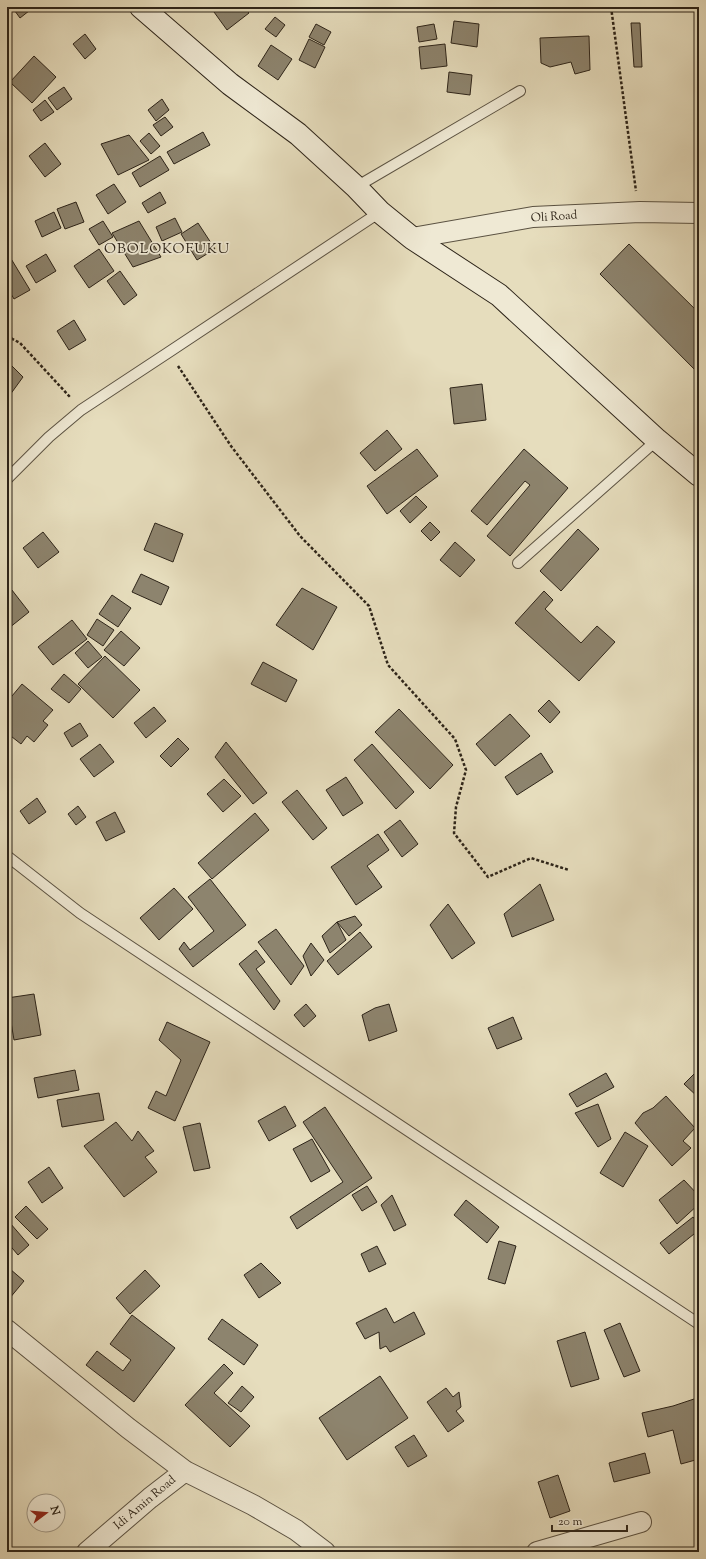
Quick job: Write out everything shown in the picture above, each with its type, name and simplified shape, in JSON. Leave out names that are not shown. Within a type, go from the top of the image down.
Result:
[{"type":"street","points":[[141,7],[230,84],[298,134],[356,187],[380,212],[412,238],[499,295],[657,440],[699,475]]},
{"type":"street","name":"Oli Road","points":[[412,238],[532,217],[640,212],[699,212]]},
{"type":"street","points":[[7,1330],[128,1428],[185,1471],[253,1505],[296,1530],[325,1552]]},
{"type":"street","name":"Idi Amin Road","points":[[87,1552],[150,1498],[185,1471]]},
{"type":"street","points":[[537,1552],[641,1522]]},
{"type":"lane","points":[[356,187],[520,91]]},
{"type":"lane","points":[[7,479],[49,436],[81,410],[380,212]]},
{"type":"lane","points":[[518,563],[657,440]]},
{"type":"lane","points":[[7,856],[80,913],[699,1324]]},
{"type":"path","points":[[611,7],[640,212]]},
{"type":"path","points":[[7,336],[20,343],[81,410]]},
{"type":"path","points":[[169,352],[231,446],[300,536],[369,606],[388,665],[455,739],[466,770],[456,807],[454,833],[483,871],[488,877],[531,858],[569,870]]},
{"type":"building","points":[[12,7],[34,7],[20,18]]},
{"type":"building","points":[[220,7],[244,7],[249,13],[227,30],[214,12]]},
{"type":"building","points":[[275,17],[285,25],[276,37],[265,29]]},
{"type":"building","points":[[454,21],[479,24],[477,47],[451,43]]},
{"type":"building","points":[[631,23],[640,23],[642,67],[634,67]]},
{"type":"building","points":[[316,24],[331,32],[324,45],[309,37]]},
{"type":"building","points":[[434,24],[437,39],[419,42],[417,27]]},
{"type":"building","points":[[85,34],[96,49],[85,59],[73,44]]},
{"type":"building","points":[[589,36],[590,70],[575,74],[571,62],[550,67],[541,63],[540,38]]},
{"type":"building","points":[[309,39],[325,47],[315,68],[299,60]]},
{"type":"building","points":[[445,44],[447,66],[421,69],[419,47]]},
{"type":"building","points":[[271,45],[292,59],[278,80],[258,66]]},
{"type":"building","points":[[34,56],[56,77],[32,103],[10,82]]},
{"type":"building","points":[[449,72],[472,75],[470,95],[447,92]]},
{"type":"building","points":[[64,87],[72,99],[57,110],[48,98]]},
{"type":"building","points":[[162,99],[169,110],[156,121],[148,110]]},
{"type":"building","points":[[45,100],[54,112],[41,121],[33,110]]},
{"type":"building","points":[[165,117],[173,127],[161,136],[153,125]]},
{"type":"building","points":[[203,132],[210,145],[174,164],[167,152]]},
{"type":"building","points":[[149,133],[160,146],[151,154],[140,141]]},
{"type":"building","points":[[129,135],[149,160],[118,175],[101,144]]},
{"type":"building","points":[[45,143],[61,164],[45,177],[29,156]]},
{"type":"building","points":[[160,156],[169,170],[140,187],[132,173]]},
{"type":"building","points":[[114,184],[126,202],[108,214],[96,195]]},
{"type":"building","points":[[160,192],[166,203],[148,213],[142,203]]},
{"type":"building","points":[[76,202],[84,222],[65,229],[57,209]]},
{"type":"building","points":[[54,212],[61,228],[42,237],[35,221]]},
{"type":"building","points":[[175,218],[182,232],[162,241],[156,227]]},
{"type":"building","points":[[103,221],[113,237],[99,245],[89,229]]},
{"type":"building","points":[[139,221],[161,257],[133,267],[112,233]]},
{"type":"building","points":[[198,223],[215,249],[197,260],[181,234]]},
{"type":"building","points":[[629,244],[699,313],[699,367],[696,371],[600,274]]},
{"type":"building","points":[[99,249],[114,271],[89,288],[74,266]]},
{"type":"building","points":[[46,254],[56,271],[36,283],[26,266]]},
{"type":"building","points":[[10,257],[30,290],[14,299],[7,287],[7,258]]},
{"type":"building","points":[[120,271],[137,295],[124,305],[107,281]]},
{"type":"building","points":[[74,320],[86,340],[69,350],[57,331]]},
{"type":"building","points":[[7,361],[23,377],[7,399]]},
{"type":"building","points":[[482,384],[486,420],[454,424],[450,388]]},
{"type":"building","points":[[387,430],[402,449],[375,471],[360,453]]},
{"type":"building","points":[[417,449],[438,476],[387,514],[367,486]]},
{"type":"building","points":[[524,449],[568,488],[510,556],[487,536],[530,485],[525,481],[487,525],[471,511]]},
{"type":"building","points":[[416,496],[427,507],[410,523],[400,511]]},
{"type":"building","points":[[430,522],[440,532],[431,541],[421,531]]},
{"type":"building","points":[[155,523],[183,534],[173,562],[144,550]]},
{"type":"building","points":[[578,529],[599,549],[561,591],[540,571]]},
{"type":"building","points":[[43,532],[59,552],[38,568],[23,548]]},
{"type":"building","points":[[455,542],[475,560],[460,577],[440,560]]},
{"type":"building","points":[[141,574],[169,587],[161,605],[132,592]]},
{"type":"building","points":[[8,585],[29,612],[9,628],[7,625]]},
{"type":"building","points":[[302,588],[337,607],[313,650],[276,625]]},
{"type":"building","points":[[544,591],[553,600],[545,609],[581,643],[597,626],[615,642],[579,681],[515,623]]},
{"type":"building","points":[[112,595],[131,608],[118,627],[99,614]]},
{"type":"building","points":[[97,619],[114,630],[103,646],[87,635]]},
{"type":"building","points":[[72,620],[87,639],[53,665],[38,647]]},
{"type":"building","points":[[121,631],[140,648],[124,666],[104,650]]},
{"type":"building","points":[[88,641],[102,657],[88,668],[75,653]]},
{"type":"building","points":[[105,656],[140,690],[113,718],[78,684]]},
{"type":"building","points":[[263,662],[297,680],[286,702],[251,684]]},
{"type":"building","points":[[64,674],[81,689],[69,703],[51,689]]},
{"type":"building","points":[[22,684],[53,710],[43,721],[48,725],[34,742],[27,736],[21,744],[7,733],[7,702]]},
{"type":"building","points":[[549,700],[560,712],[550,723],[538,711]]},
{"type":"building","points":[[154,707],[166,721],[146,738],[134,723]]},
{"type":"building","points":[[399,709],[453,765],[430,789],[375,732]]},
{"type":"building","points":[[510,714],[530,736],[495,766],[476,744]]},
{"type":"building","points":[[80,723],[88,736],[72,747],[64,733]]},
{"type":"building","points":[[178,738],[189,749],[171,767],[160,756]]},
{"type":"building","points":[[226,742],[267,793],[253,804],[215,757]]},
{"type":"building","points":[[100,744],[114,762],[94,777],[80,759]]},
{"type":"building","points":[[372,744],[414,792],[396,809],[354,760]]},
{"type":"building","points":[[541,753],[553,772],[517,795],[505,777]]},
{"type":"building","points":[[346,777],[363,803],[343,816],[326,790]]},
{"type":"building","points":[[224,779],[241,796],[223,812],[207,794]]},
{"type":"building","points":[[297,790],[327,828],[313,840],[282,802]]},
{"type":"building","points":[[37,798],[46,812],[29,824],[20,811]]},
{"type":"building","points":[[78,806],[86,817],[76,825],[68,814]]},
{"type":"building","points":[[115,812],[125,832],[106,841],[96,822]]},
{"type":"building","points":[[255,813],[269,830],[212,879],[198,863]]},
{"type":"building","points":[[400,820],[418,844],[402,857],[384,832]]},
{"type":"building","points":[[378,834],[389,850],[367,866],[382,887],[356,905],[331,867]]},
{"type":"building","points":[[210,879],[246,925],[193,967],[179,949],[184,942],[190,950],[214,931],[188,897]]},
{"type":"building","points":[[540,884],[554,920],[512,937],[504,914]]},
{"type":"building","points":[[174,888],[193,909],[159,940],[140,918]]},
{"type":"building","points":[[448,904],[475,943],[452,959],[430,925]]},
{"type":"building","points":[[355,916],[362,925],[349,936],[337,922]]},
{"type":"building","points":[[337,922],[346,940],[330,953],[322,936]]},
{"type":"building","points":[[276,929],[304,966],[291,985],[258,942]]},
{"type":"building","points":[[360,932],[372,947],[338,975],[327,961]]},
{"type":"building","points":[[311,943],[324,960],[311,976],[303,956]]},
{"type":"building","points":[[256,950],[265,962],[256,969],[280,1001],[274,1010],[239,964]]},
{"type":"building","points":[[34,994],[41,1035],[14,1040],[7,998]]},
{"type":"building","points":[[306,1004],[316,1016],[304,1027],[294,1015]]},
{"type":"building","points":[[389,1004],[397,1031],[369,1041],[362,1015],[375,1008]]},
{"type":"building","points":[[513,1017],[522,1039],[497,1049],[488,1028]]},
{"type":"building","points":[[167,1022],[210,1042],[175,1121],[148,1108],[156,1091],[166,1096],[181,1060],[159,1040]]},
{"type":"building","points":[[699,1069],[699,1098],[684,1084]]},
{"type":"building","points":[[75,1070],[79,1090],[38,1098],[34,1078]]},
{"type":"building","points":[[606,1073],[614,1087],[577,1107],[569,1094]]},
{"type":"building","points":[[99,1093],[104,1120],[62,1127],[57,1100]]},
{"type":"building","points":[[666,1096],[695,1128],[683,1141],[691,1148],[672,1166],[635,1123],[643,1113],[653,1108]]},
{"type":"building","points":[[598,1104],[611,1139],[598,1147],[575,1113]]},
{"type":"building","points":[[285,1106],[296,1126],[269,1141],[258,1121]]},
{"type":"building","points":[[325,1107],[372,1178],[297,1229],[290,1217],[343,1182],[303,1122]]},
{"type":"building","points":[[116,1122],[132,1141],[138,1131],[154,1151],[145,1157],[157,1172],[124,1197],[84,1146]]},
{"type":"building","points":[[200,1123],[210,1168],[194,1171],[183,1127]]},
{"type":"building","points":[[625,1132],[648,1146],[623,1187],[600,1173]]},
{"type":"building","points":[[312,1139],[330,1171],[311,1182],[293,1149]]},
{"type":"building","points":[[49,1167],[63,1188],[42,1203],[28,1182]]},
{"type":"building","points":[[684,1180],[699,1196],[699,1204],[677,1224],[659,1200]]},
{"type":"building","points":[[367,1186],[377,1202],[362,1211],[352,1195]]},
{"type":"building","points":[[392,1195],[406,1225],[394,1231],[381,1205]]},
{"type":"building","points":[[466,1200],[499,1227],[487,1243],[454,1215]]},
{"type":"building","points":[[26,1206],[48,1229],[37,1239],[15,1217]]},
{"type":"building","points":[[693,1217],[699,1224],[699,1230],[669,1254],[660,1243]]},
{"type":"building","points":[[10,1223],[29,1245],[18,1255],[7,1242],[7,1226]]},
{"type":"building","points":[[499,1241],[516,1246],[505,1284],[488,1279]]},
{"type":"building","points":[[377,1246],[386,1264],[369,1272],[361,1254]]},
{"type":"building","points":[[261,1263],[281,1283],[259,1298],[244,1275]]},
{"type":"building","points":[[10,1269],[24,1281],[9,1299],[7,1297],[7,1273]]},
{"type":"building","points":[[145,1270],[160,1286],[130,1314],[116,1298]]},
{"type":"building","points":[[386,1308],[394,1323],[414,1312],[425,1334],[390,1352],[386,1346],[380,1349],[379,1332],[365,1339],[356,1323]]},
{"type":"building","points":[[132,1315],[175,1348],[134,1402],[86,1365],[97,1351],[123,1371],[131,1360],[110,1344]]},
{"type":"building","points":[[222,1319],[258,1345],[244,1365],[208,1339]]},
{"type":"building","points":[[620,1323],[640,1371],[624,1377],[604,1330]]},
{"type":"building","points":[[585,1332],[599,1379],[571,1387],[557,1341]]},
{"type":"building","points":[[224,1364],[233,1373],[214,1393],[250,1426],[230,1447],[185,1405]]},
{"type":"building","points":[[380,1376],[408,1418],[347,1460],[319,1418]]},
{"type":"building","points":[[242,1386],[254,1397],[241,1412],[228,1403]]},
{"type":"building","points":[[446,1388],[453,1397],[459,1392],[461,1407],[456,1411],[464,1421],[448,1432],[427,1402]]},
{"type":"building","points":[[697,1398],[699,1402],[699,1432],[697,1432],[699,1459],[681,1464],[673,1430],[648,1437],[642,1413],[673,1406]]},
{"type":"building","points":[[414,1435],[427,1456],[408,1467],[395,1447]]},
{"type":"building","points":[[645,1453],[650,1473],[614,1482],[609,1463]]},
{"type":"building","points":[[558,1475],[570,1511],[550,1518],[538,1482]]},
{"type":"district","name":"OBOLOKOFUKU","points":[[167,250]]}]
